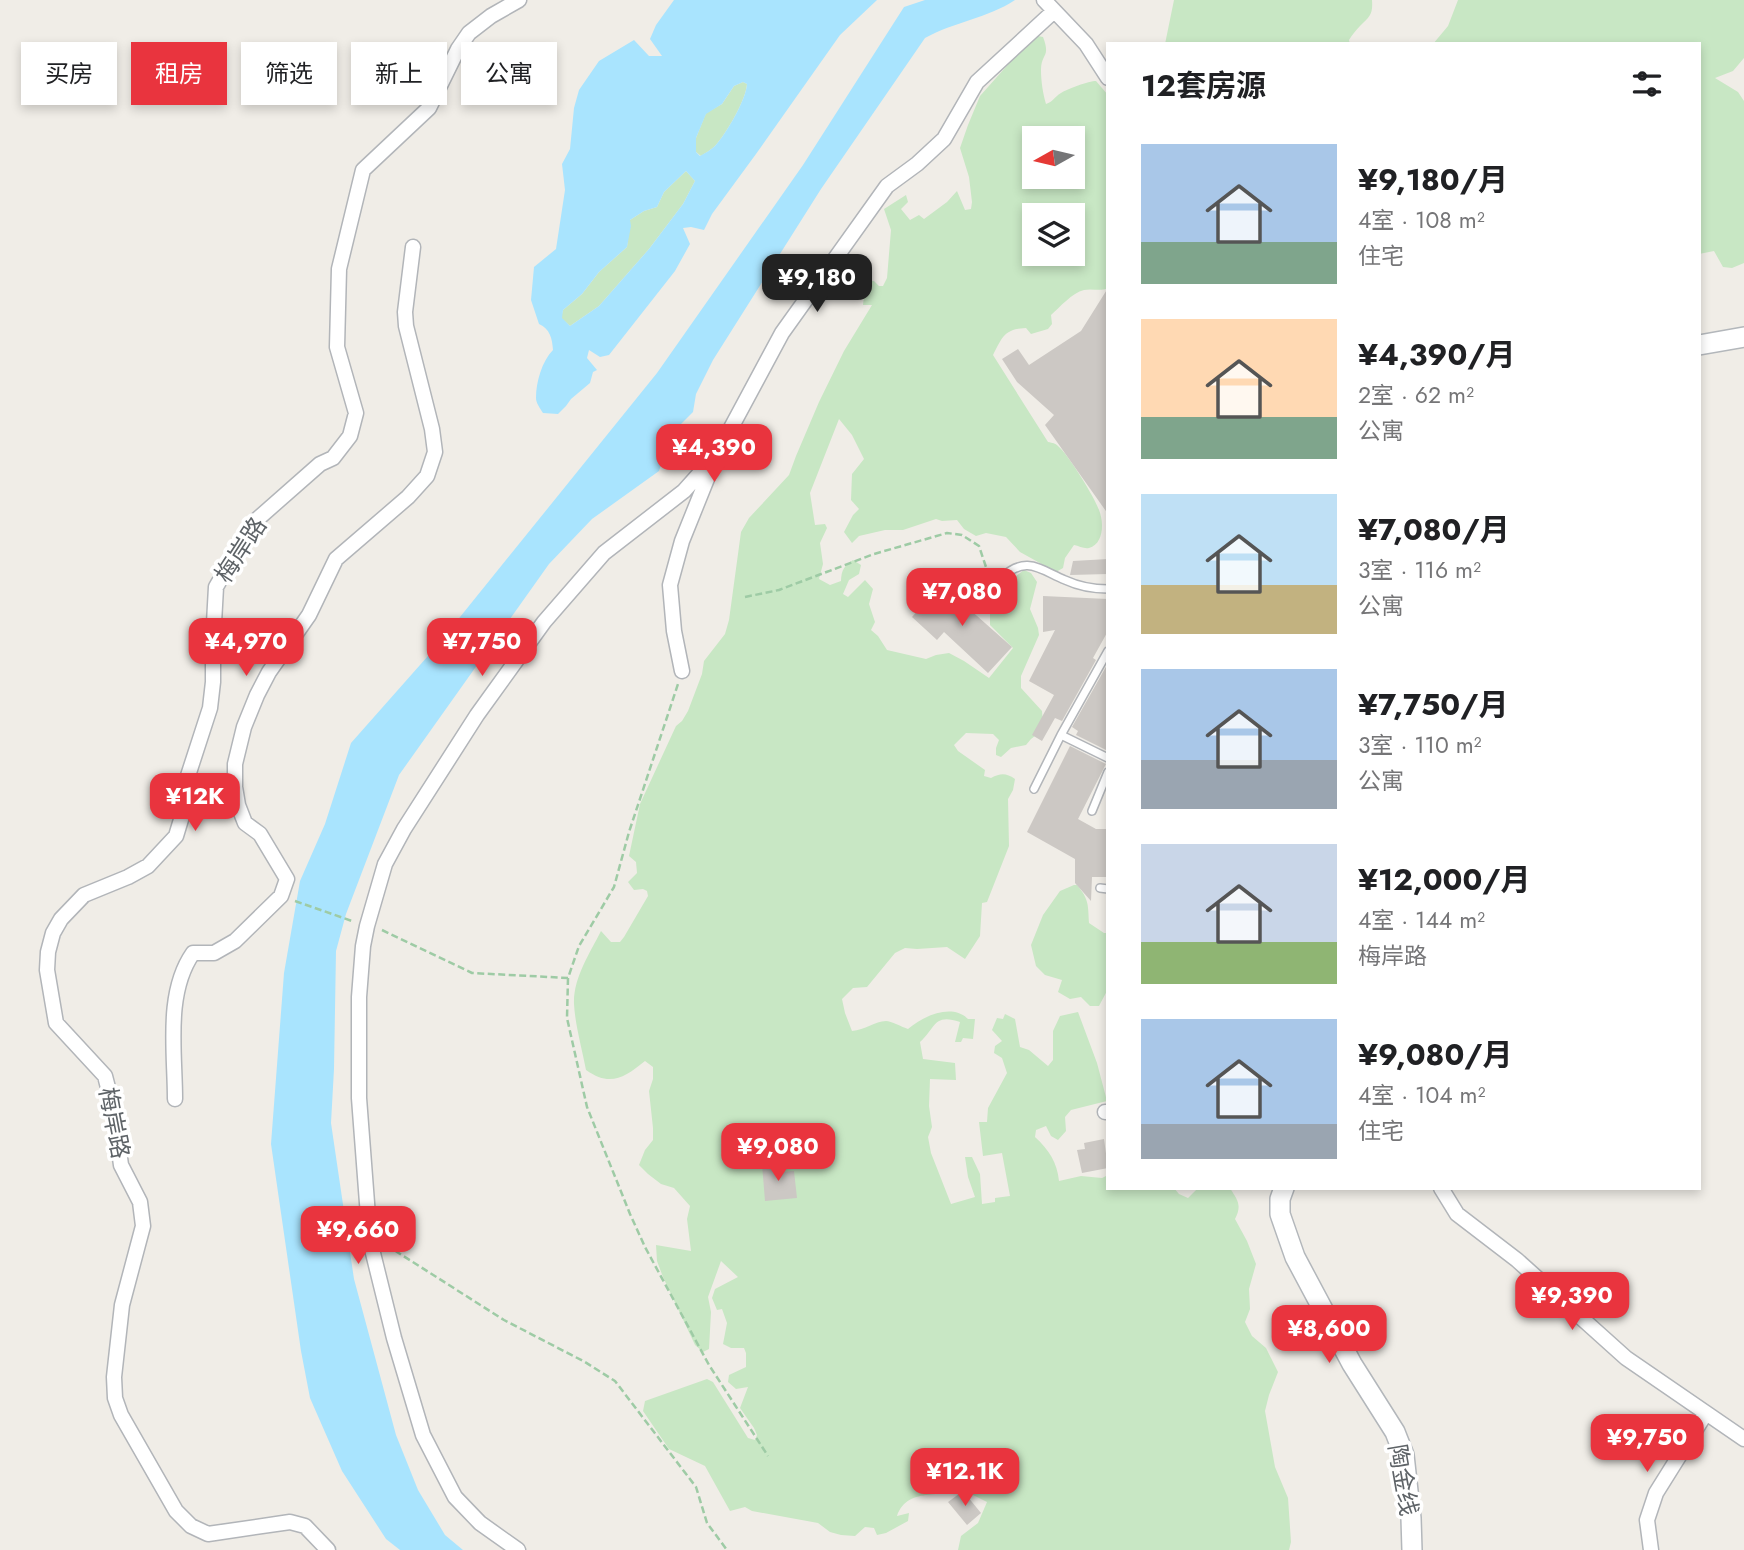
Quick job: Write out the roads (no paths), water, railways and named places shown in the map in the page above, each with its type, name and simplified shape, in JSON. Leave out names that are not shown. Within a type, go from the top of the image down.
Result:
[{"type":"street","name":"梅岸路","points":[[328,1550],[305,1526],[290,1522],[208,1534],[191,1526],[176,1510],[121,1415],[115,1398],[114,1377],[122,1305],[143,1226],[140,1202],[121,1165],[113,1107],[105,1076],[56,1023],[47,970],[48,952],[53,933],[61,919],[84,895],[148,866],[176,835],[186,803],[185,785],[210,708],[216,587],[253,523],[320,464],[333,458],[350,436],[356,413],[337,347],[339,269],[363,170],[429,108],[458,49],[469,33],[519,0]]},
{"type":"street","points":[[682,671],[674,631],[670,585],[682,541],[717,454],[782,333],[887,186],[917,164],[944,139],[977,82],[1049,5],[1086,44],[1106,75]]},
{"type":"street","points":[[175,1098],[174,1003],[188,961],[193,953],[214,953],[235,941],[281,896],[287,879],[260,834],[245,823],[238,805],[235,764],[244,727],[269,672],[309,615],[336,559],[408,497],[427,476],[435,452],[432,429],[406,326],[405,312],[413,247]]},
{"type":"street","points":[[1701,345],[1744,337]]},
{"type":"street","points":[[517,1550],[480,1523],[455,1497],[423,1435],[394,1338],[369,1227],[359,1098],[359,997],[363,946],[385,864],[404,829],[477,715],[544,622],[604,553],[684,491],[717,454]]},
{"type":"street","name":"陶金线","points":[[1283,1190],[1279,1214],[1295,1257],[1352,1364],[1395,1432],[1404,1455],[1412,1550]]},
{"type":"street","points":[[1442,1190],[1457,1214],[1517,1260],[1626,1357],[1744,1439]]},
{"type":"street","points":[[1651,1550],[1647,1520],[1656,1493],[1706,1413]]},
{"type":"lane","points":[[985,606],[992,586],[1004,575],[1027,564],[1067,581],[1106,589]]},
{"type":"lane","points":[[1034,789],[1106,655]]},
{"type":"lane","points":[[1061,735],[1106,757]]},
{"type":"lane","points":[[1091,811],[1106,777]]},
{"type":"water","points":[[674,0],[877,0],[840,35],[712,214],[704,230],[683,228],[690,244],[675,271],[609,355],[600,357],[589,350],[587,358],[597,370],[593,372],[590,383],[558,414],[543,413],[536,400],[537,385],[540,372],[553,350],[550,334],[539,324],[531,300],[534,267],[556,249],[565,190],[562,164],[570,149],[574,108],[579,90],[599,61],[634,40],[649,56],[662,56],[650,39],[656,25]],"holes":[[[743,82],[747,84],[746,91],[730,125],[715,146],[700,156],[696,152],[696,138],[706,114],[722,104],[734,86]],[[686,171],[695,181],[683,204],[649,249],[599,306],[570,326],[562,318],[563,310],[627,247],[630,220],[657,207],[664,192]]]},
{"type":"water","points":[[925,0],[1015,0],[925,38],[821,189],[713,360],[696,394],[693,412],[671,434],[659,471],[592,519],[549,564],[399,775],[346,914],[336,951],[331,1123],[354,1279],[396,1435],[418,1490],[445,1535],[463,1550],[400,1550],[386,1539],[342,1471],[310,1398],[301,1351],[271,1144],[284,973],[300,881],[325,824],[351,743],[435,648],[657,373],[803,165],[904,7]]}]
